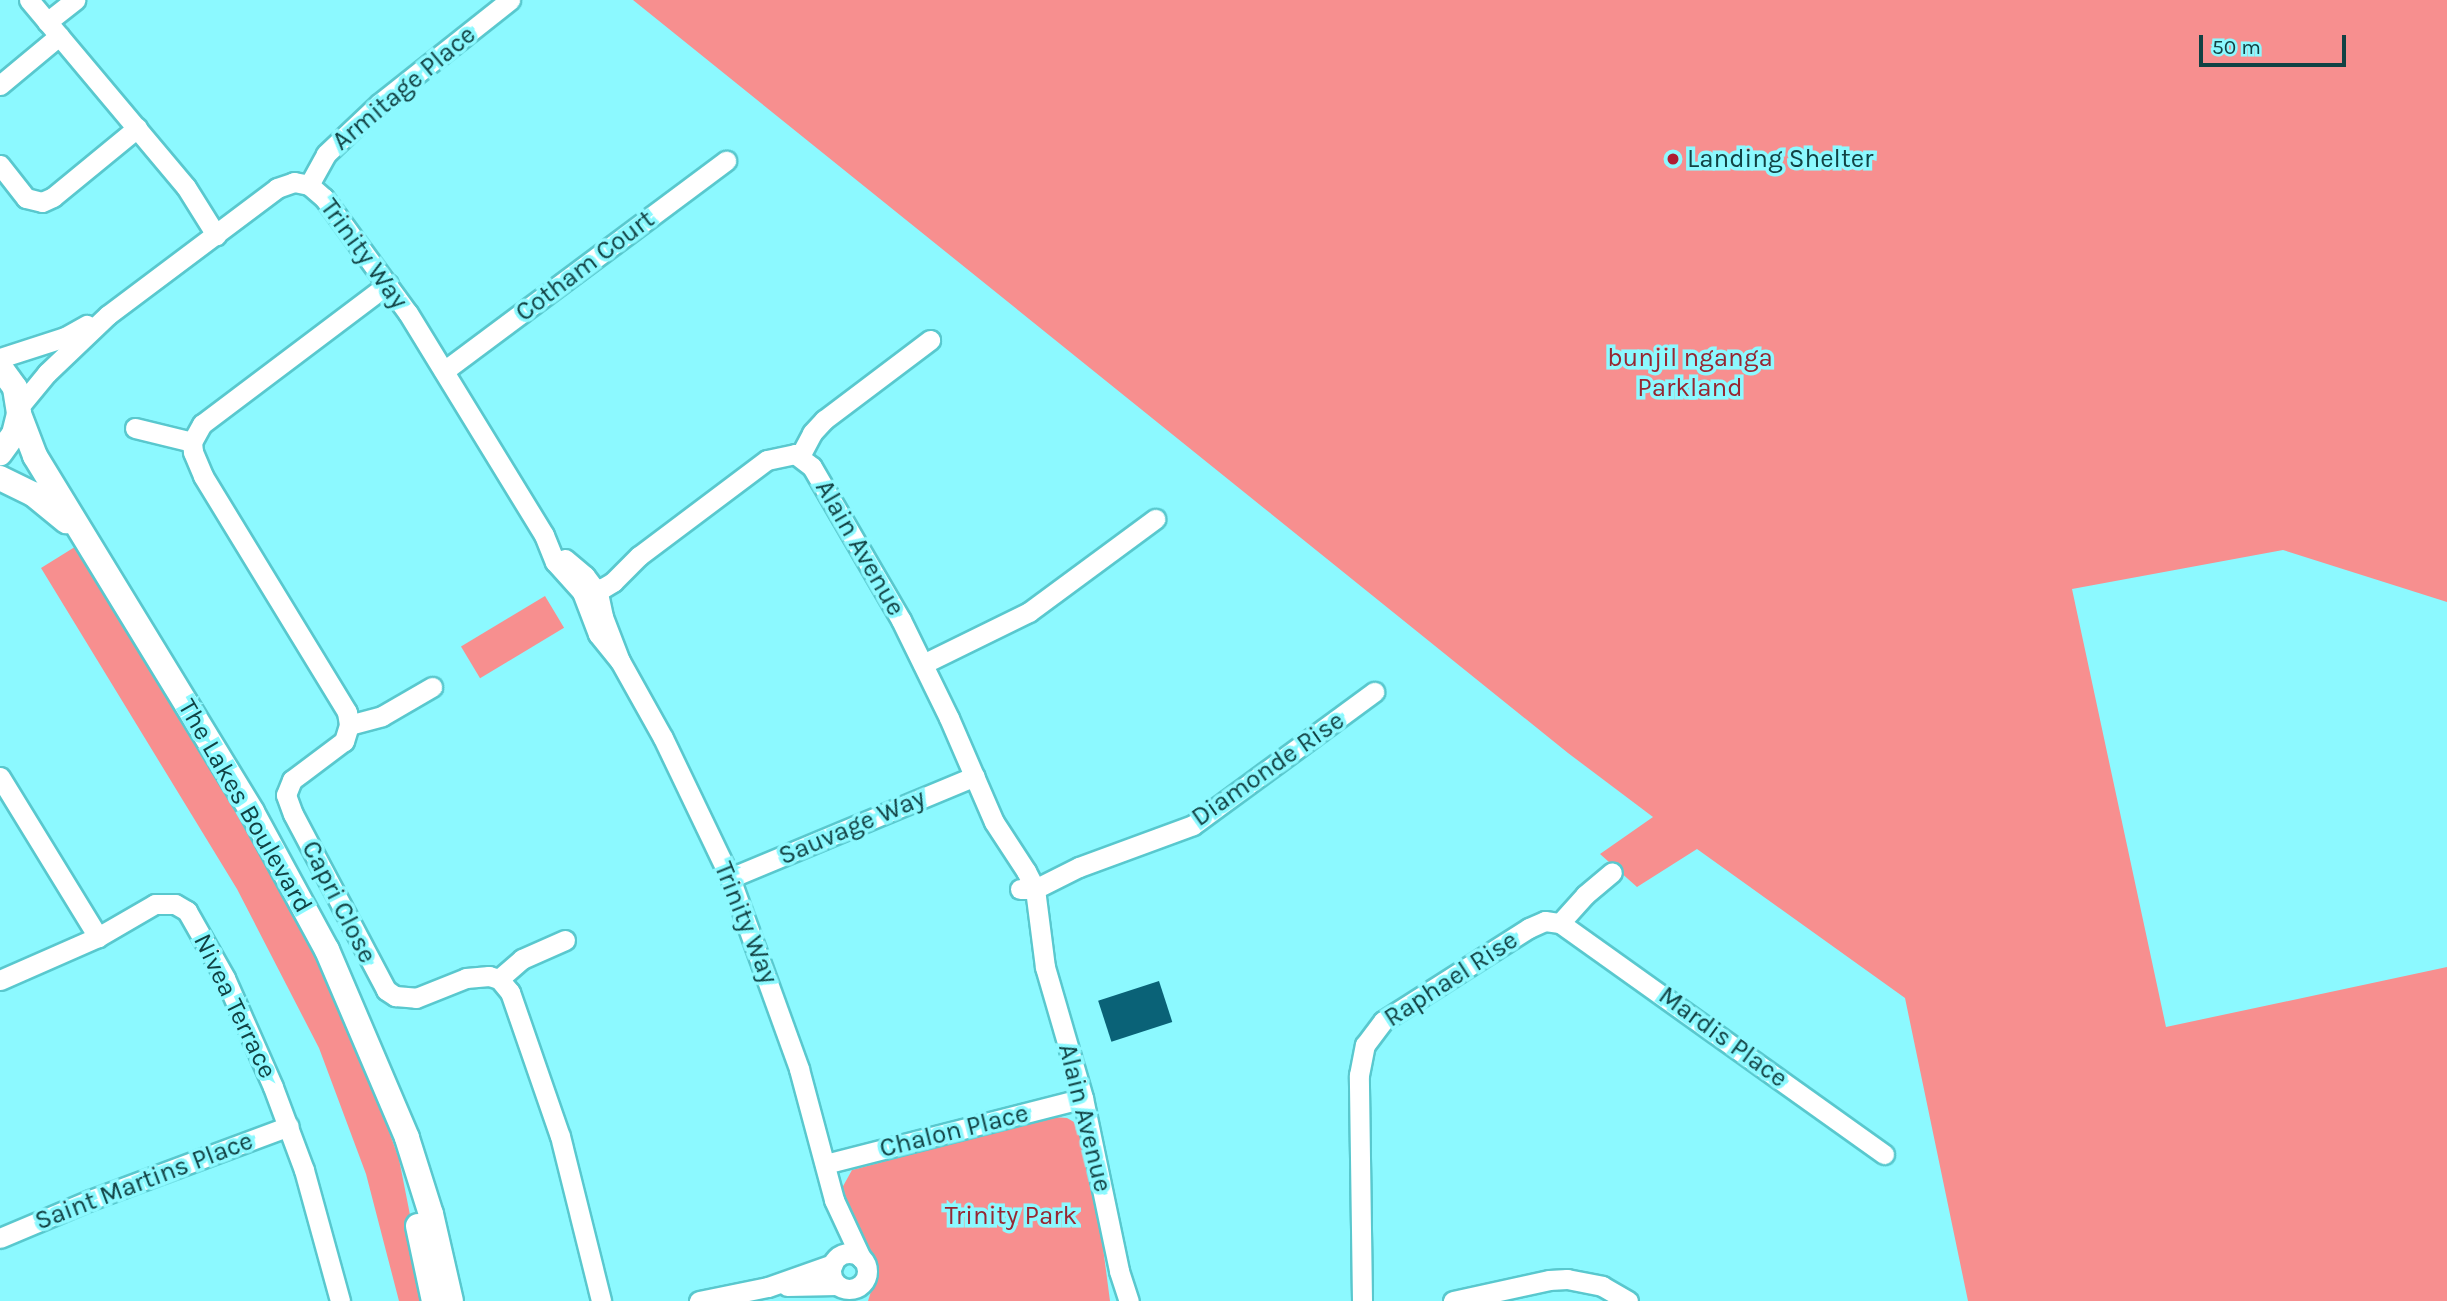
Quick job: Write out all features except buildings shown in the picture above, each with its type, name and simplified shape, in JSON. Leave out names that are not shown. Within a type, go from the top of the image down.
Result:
[{"type":"street","points":[[29,0],[221,231]]},
{"type":"street","points":[[0,86],[53,29],[75,0]]},
{"type":"street","name":"Armitage Place","points":[[309,185],[326,154],[380,103],[510,0]]},
{"type":"street","points":[[0,165],[26,198],[42,202],[52,197],[137,128]]},
{"type":"street","name":"Cotham Court","points":[[444,372],[726,161]]},
{"type":"street","name":"Trinity Way","points":[[19,410],[47,373],[108,315],[277,188],[294,183],[309,185],[324,198],[388,284],[444,372],[544,535],[555,562],[590,588],[598,634],[620,661],[663,738],[730,878],[777,1003],[834,1200],[861,1258]]},
{"type":"street","points":[[388,284],[202,424],[192,442],[193,452],[203,476],[341,701],[349,725],[382,716],[432,687]]},
{"type":"street","name":"Trinity Way","points":[[0,358],[65,337],[108,315]]},
{"type":"street","points":[[800,456],[812,433],[824,420],[930,340]]},
{"type":"street","name":"The Lakes Boulevard","points":[[0,368],[15,388],[19,410],[36,456],[290,879],[332,961],[417,1166],[451,1301]]},
{"type":"street","points":[[0,453],[14,433],[19,410]]},
{"type":"street","points":[[135,428],[192,442]]},
{"type":"street","name":"Alain Avenue","points":[[590,588],[606,571],[639,556],[767,460],[789,453],[800,456],[820,477],[850,526],[923,664],[994,822],[1028,885],[1045,967],[1083,1098],[1119,1271],[1129,1301]]},
{"type":"street","name":"The Lakes Boulevard","points":[[0,478],[33,494],[84,538]]},
{"type":"street","points":[[923,664],[1029,612],[1155,519]]},
{"type":"street","name":"Diamonde Rise","points":[[1028,885],[1050,871],[1079,867],[1199,821],[1374,692]]},
{"type":"street","name":"Capri Close","points":[[349,725],[345,741],[300,772],[292,780],[286,795],[293,814],[335,890],[379,980],[386,990],[406,999],[427,995],[467,978],[489,976],[499,979]]},
{"type":"street","name":"Sauvage Way","points":[[730,878],[975,776]]},
{"type":"street","points":[[0,777],[98,937]]},
{"type":"street","points":[[1560,923],[1585,895],[1612,872]]},
{"type":"street","name":"Nivea Terrace","points":[[0,980],[98,937],[155,904],[175,904],[187,911],[242,1016],[289,1126],[340,1301]]},
{"type":"street","name":"Raphael Rise","points":[[1362,1301],[1359,1074],[1364,1045],[1383,1021],[1529,928],[1545,921],[1560,923]]},
{"type":"street","name":"Mardis Place","points":[[1560,923],[1884,1154]]},
{"type":"street","points":[[565,940],[522,959],[499,979],[510,992],[548,1097],[575,1192],[601,1301]]},
{"type":"street","name":"The Lakes Boulevard","points":[[385,1085],[434,1301]]},
{"type":"street","name":"Chalon Place","points":[[825,1164],[1083,1098]]},
{"type":"street","name":"Saint Martins Place","points":[[0,1238],[78,1205],[289,1126]]},
{"type":"street","name":"Trinity Way","points":[[834,1200],[834,1261]]},
{"type":"street","points":[[699,1301],[768,1287],[851,1254],[861,1258],[867,1269],[863,1301]]},
{"type":"street","points":[[834,1261],[831,1275],[842,1291]]},
{"type":"street","name":"Alain Avenue","points":[[1117,1301],[1119,1271]]},
{"type":"street","points":[[1453,1301],[1567,1279],[1602,1286],[1628,1301]]},
{"type":"street","points":[[768,1287],[842,1291],[852,1289],[864,1280]]},
{"type":"green space","name":"bunjil nganga Parkland","points":[[633,0],[2447,0],[2447,602],[2283,550],[2072,589],[2166,1027],[2447,967],[2447,1301],[1968,1301],[1905,998],[1697,849],[1637,887],[1600,854],[1653,817],[1568,753]]},
{"type":"green space","points":[[78,545],[272,868],[355,1037],[399,1159],[427,1301],[399,1301],[366,1174],[319,1048],[237,889],[41,568]]},
{"type":"green space","points":[[545,596],[564,628],[480,678],[461,646]]},
{"type":"green space","name":"Trinity Park","points":[[1053,1117],[1067,1118],[1074,1122],[1081,1139],[1099,1217],[1110,1301],[868,1301],[874,1282],[874,1263],[851,1223],[842,1188],[852,1170]]},
{"type":"place","name":"Landing Shelter","points":[[1673,159]]}]
